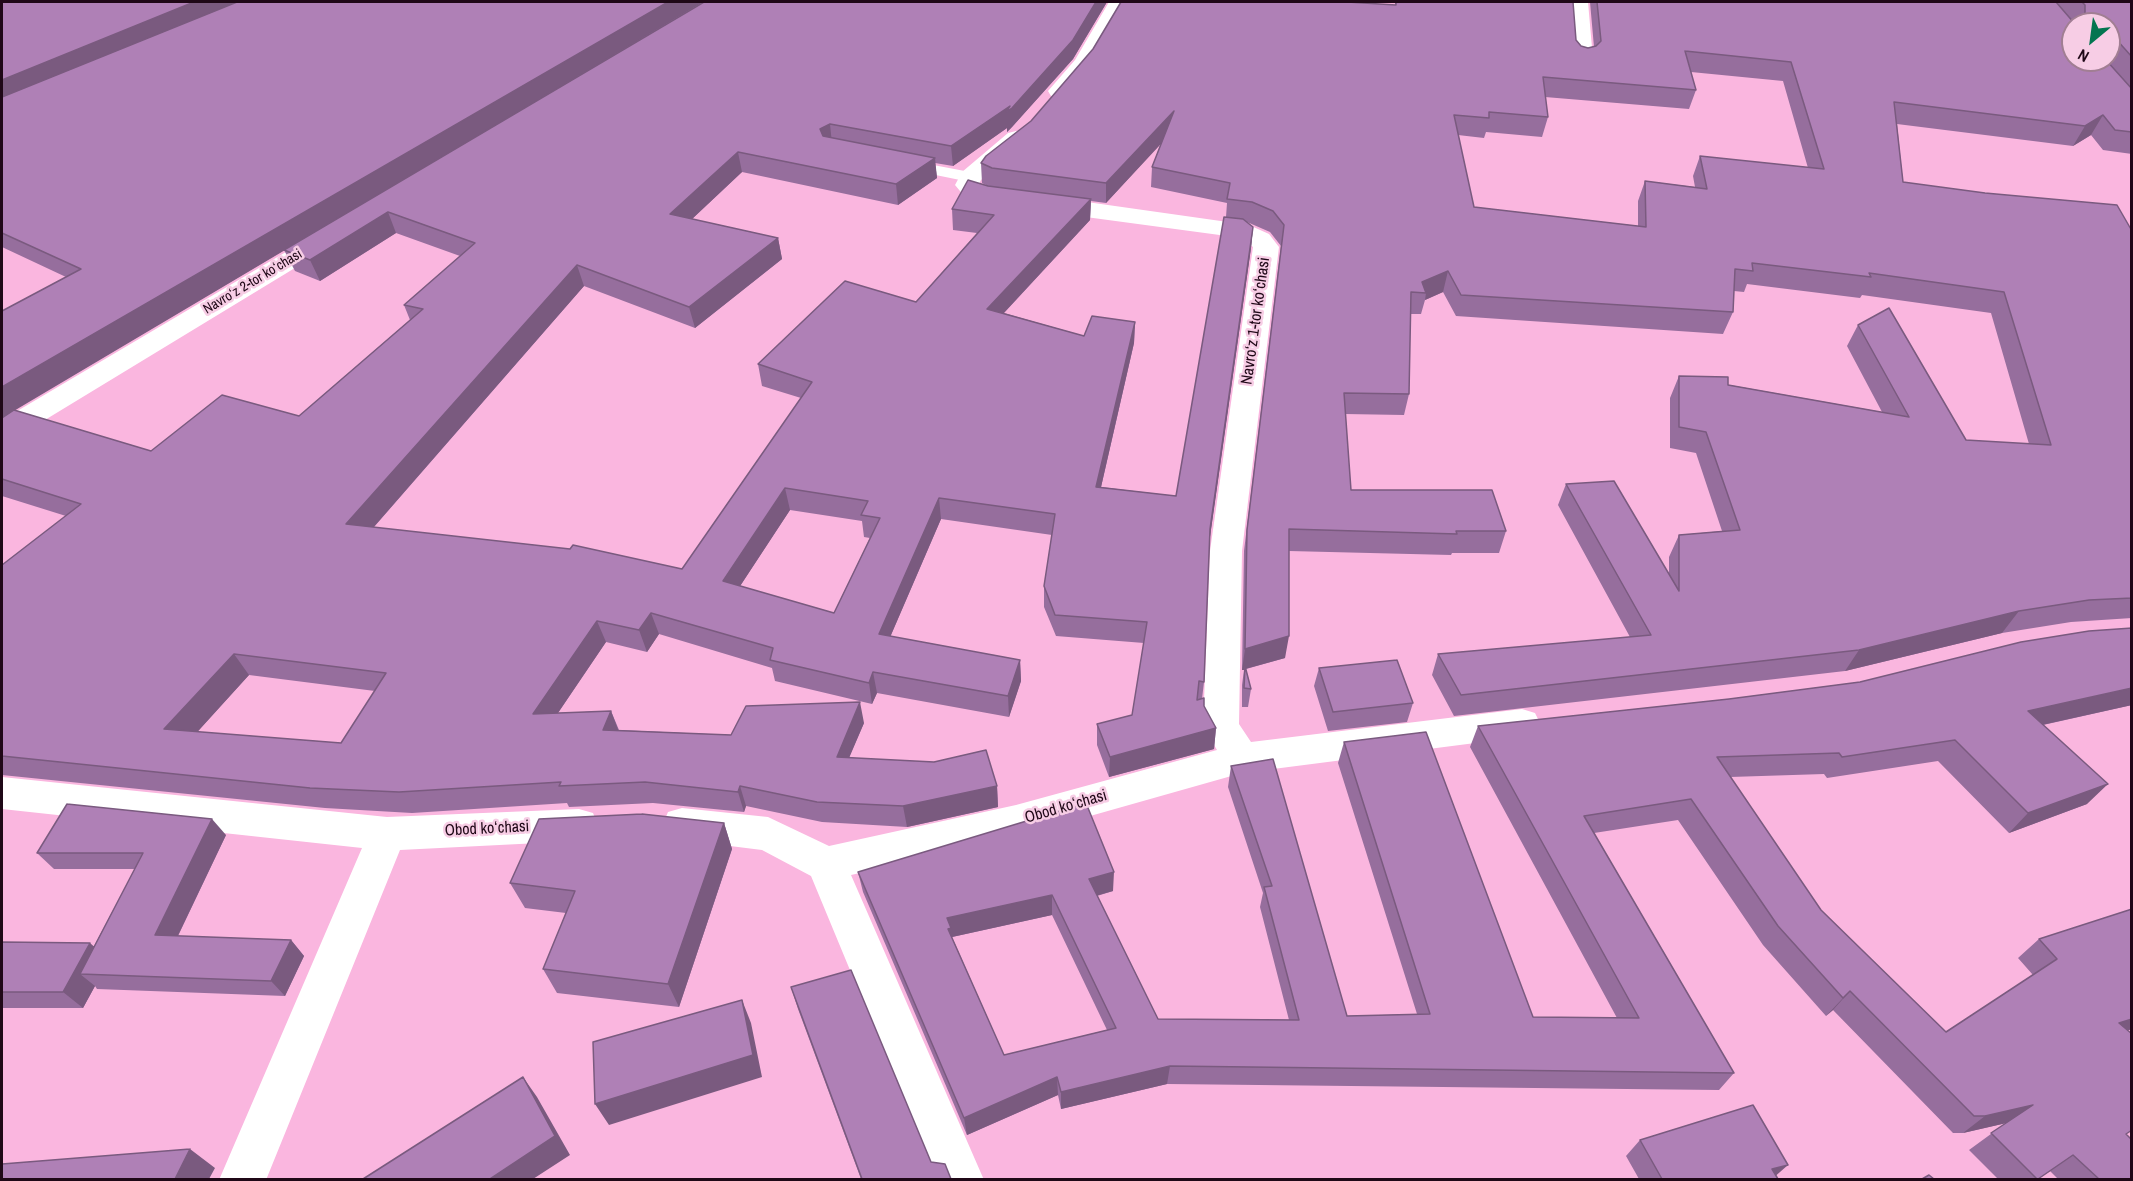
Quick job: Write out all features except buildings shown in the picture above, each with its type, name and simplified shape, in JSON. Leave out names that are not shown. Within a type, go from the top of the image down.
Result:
[{"type":"street","points":[[970,177],[1038,116],[1084,63],[1118,2]]},
{"type":"street","points":[[1578,2],[1583,59]]},
{"type":"street","name":"Navroʻz 1-tor koʻchasi","points":[[970,177],[967,186],[973,192],[989,197],[1249,232],[1260,239],[1266,247],[1226,551],[1221,726],[1242,758]]},
{"type":"street","name":"Navroʻz 2-tor koʻchasi","points":[[2,433],[348,225]]},
{"type":"street","name":"Obod koʻchasi","points":[[2,793],[387,834],[635,822],[768,834],[826,864],[1016,821],[1242,758],[1555,720]]},
{"type":"street","points":[[242,1179],[387,834]]},
{"type":"street","points":[[826,864],[961,1179]]},
{"type":"lane","points":[[889,162],[970,177]]}]
